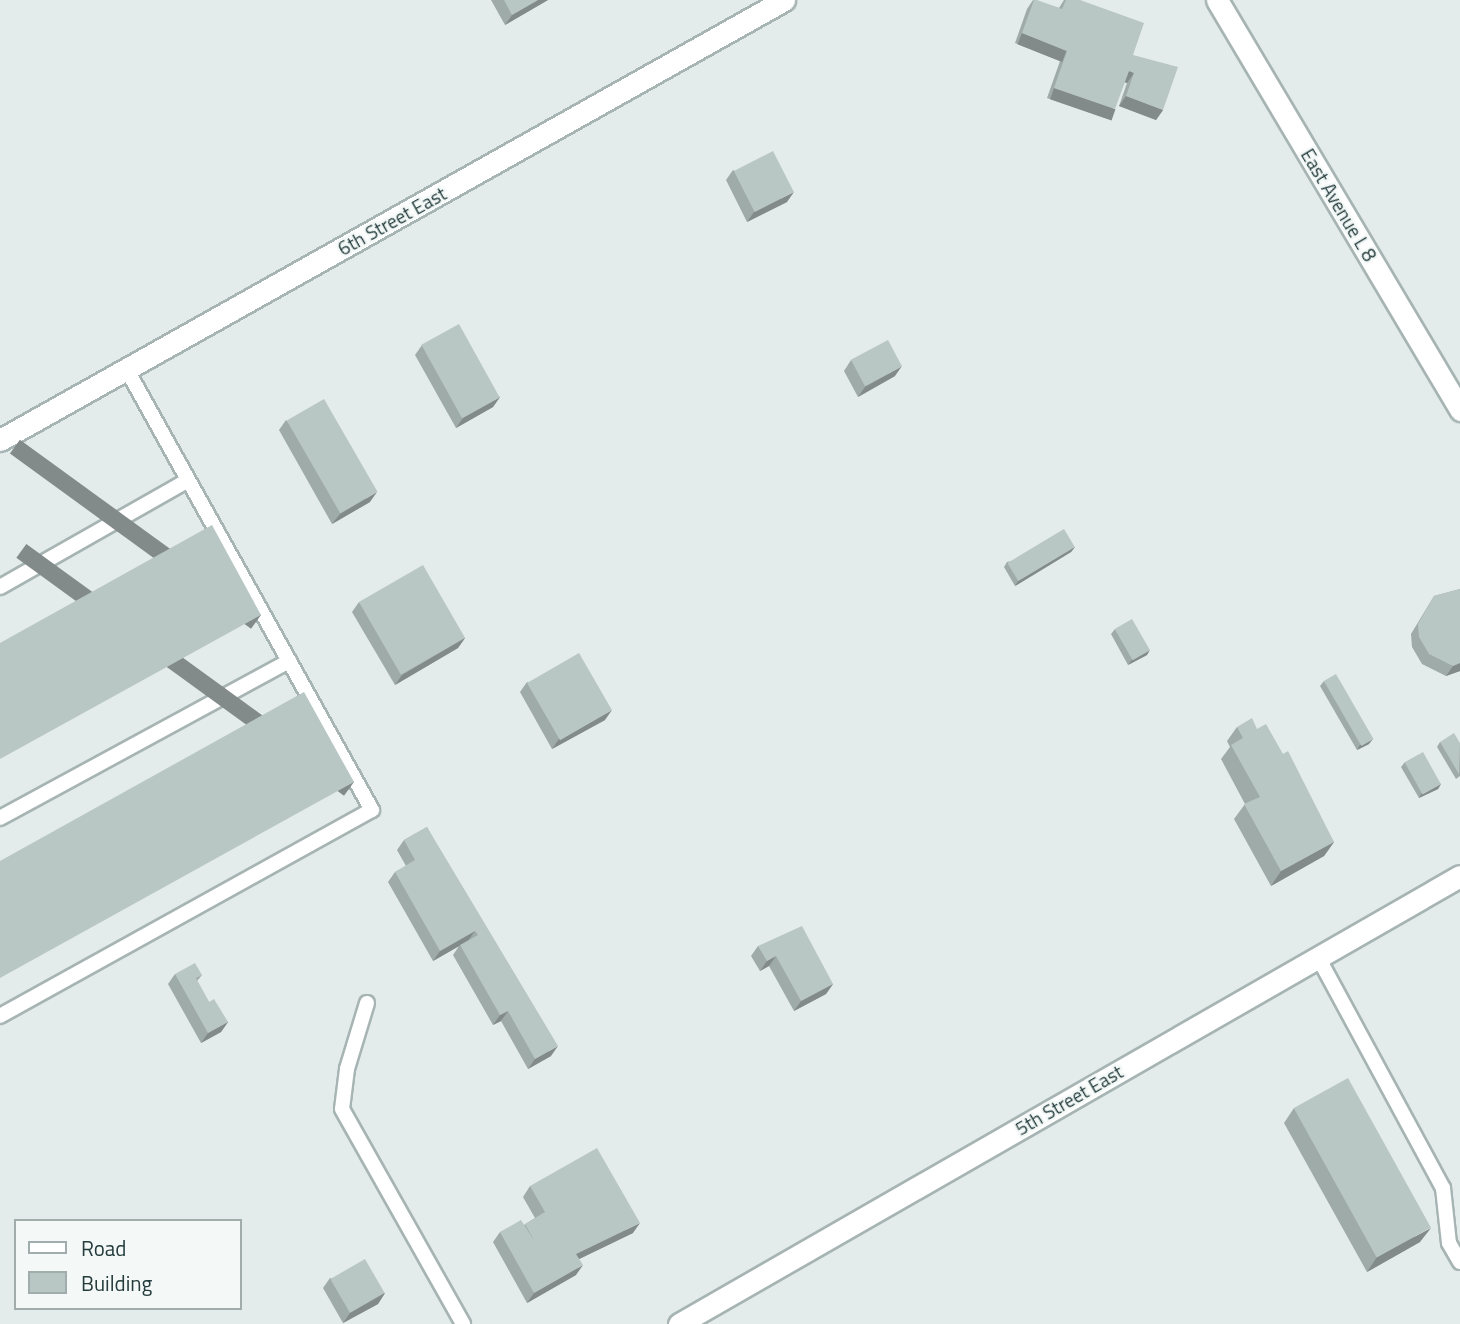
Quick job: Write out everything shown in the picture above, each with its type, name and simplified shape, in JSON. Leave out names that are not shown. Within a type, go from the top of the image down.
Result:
[{"type":"street","name":"6th Street East","points":[[0,440],[784,0]]},
{"type":"street","name":"East Avenue L 8","points":[[1217,0],[1460,410]]},
{"type":"street","name":"5th Street East","points":[[679,1324],[1460,876]]},
{"type":"lane","points":[[0,1016],[372,810],[127,370]]},
{"type":"lane","points":[[0,587],[188,480]]},
{"type":"lane","points":[[0,818],[289,661]]},
{"type":"lane","points":[[1318,957],[1443,1188],[1449,1243],[1460,1262]]},
{"type":"lane","points":[[367,1003],[347,1069],[342,1109],[463,1324]]},
{"type":"building","points":[[504,0],[538,0],[512,15]]},
{"type":"building","points":[[1034,0],[1062,9],[1066,0],[1080,0],[1144,23],[1133,55],[1178,67],[1163,110],[1126,96],[1134,73],[1129,71],[1115,109],[1054,88],[1067,51],[1022,33]]},
{"type":"building","points":[[773,151],[794,192],[755,212],[734,171]]},
{"type":"building","points":[[459,324],[500,397],[462,418],[421,345]]},
{"type":"building","points":[[888,340],[902,366],[865,386],[851,360]]},
{"type":"building","points":[[324,399],[378,492],[340,513],[287,420]]},
{"type":"building","points":[[212,525],[261,615],[0,759],[0,643]]},
{"type":"building","points":[[1064,529],[1075,547],[1018,581],[1007,563]]},
{"type":"building","points":[[423,565],[465,638],[401,675],[359,602]]},
{"type":"building","points":[[1460,589],[1460,663],[1453,666],[1429,654],[1419,637],[1418,624],[1434,596]]},
{"type":"building","points":[[1132,619],[1150,650],[1133,660],[1115,629]]},
{"type":"building","points":[[579,653],[612,710],[560,740],[527,683]]},
{"type":"building","points":[[1336,674],[1374,739],[1361,746],[1324,681]]},
{"type":"building","points":[[304,692],[354,782],[0,978],[0,861]]},
{"type":"building","points":[[1252,718],[1257,729],[1266,724],[1283,754],[1288,751],[1334,842],[1281,871],[1244,804],[1260,797],[1231,745],[1243,738],[1237,727]]},
{"type":"building","points":[[1454,733],[1460,743],[1459,774],[1440,742]]},
{"type":"building","points":[[1423,752],[1441,784],[1423,795],[1405,762]]},
{"type":"building","points":[[427,827],[558,1046],[535,1059],[508,1011],[500,1015],[460,945],[478,935],[475,931],[440,951],[395,872],[415,860],[404,840]]},
{"type":"building","points":[[802,926],[833,984],[801,1001],[776,956],[767,961],[758,946]]},
{"type":"building","points":[[195,963],[202,975],[196,978],[209,1002],[214,999],[228,1022],[208,1033],[175,974]]},
{"type":"building","points":[[1348,1078],[1431,1228],[1377,1258],[1294,1108]]},
{"type":"building","points":[[597,1148],[640,1223],[576,1254],[583,1265],[534,1293],[500,1232],[521,1220],[535,1242],[525,1224],[545,1212],[530,1186]]},
{"type":"building","points":[[365,1259],[384,1293],[350,1313],[330,1279]]}]
